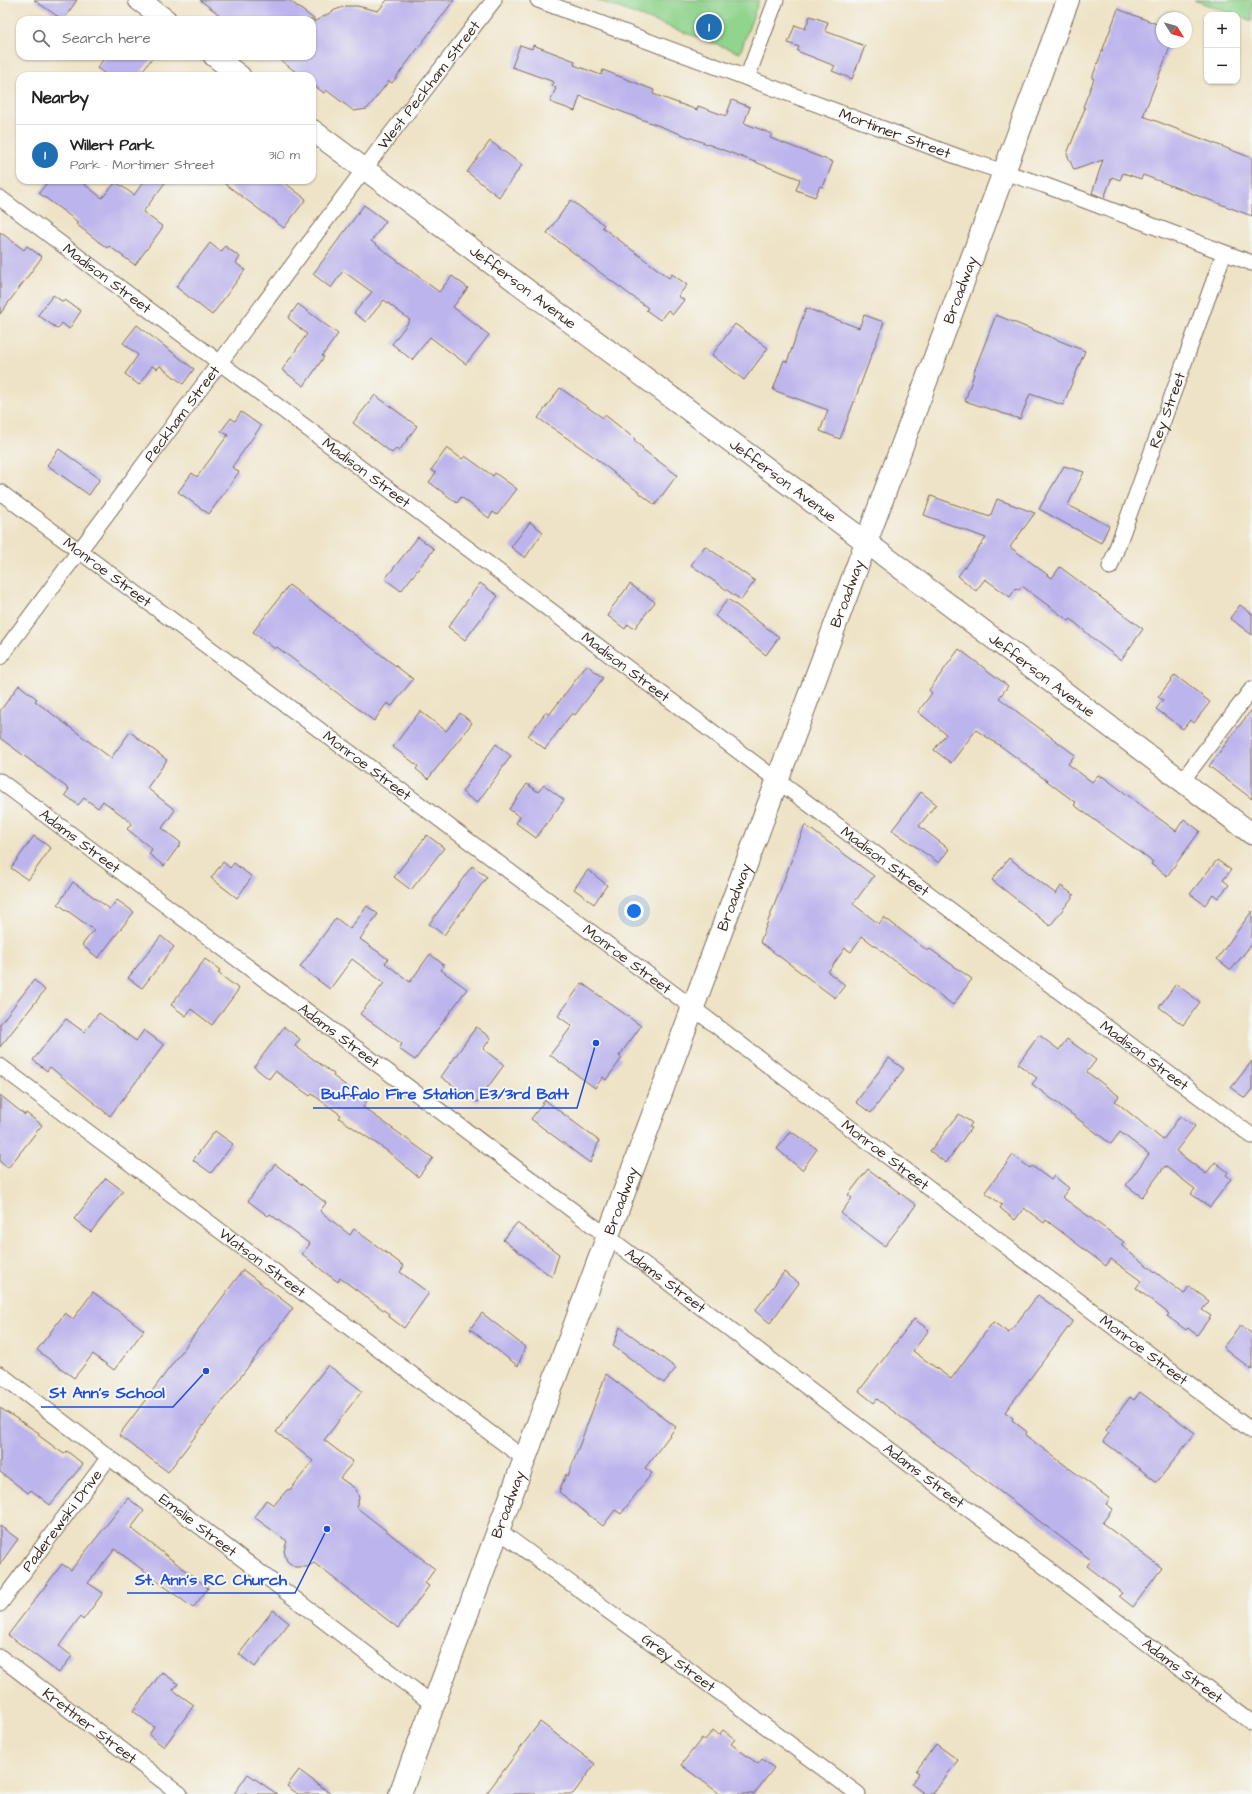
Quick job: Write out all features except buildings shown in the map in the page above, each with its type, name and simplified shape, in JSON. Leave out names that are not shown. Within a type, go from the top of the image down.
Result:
[{"type":"main road","name":"Broadway","points":[[400,1794],[1068,0]]},
{"type":"street","points":[[140,0],[161,16]]},
{"type":"street","name":"West Peckham Street","points":[[364,170],[494,0]]},
{"type":"street","name":"Mortimer Street","points":[[538,0],[964,159],[1044,184],[1252,263]]},
{"type":"street","points":[[747,78],[776,0]]},
{"type":"street","points":[[219,60],[235,72]]},
{"type":"street","name":"Jefferson Avenue","points":[[316,133],[866,542],[1252,834]]},
{"type":"street","name":"Peckham Street","points":[[0,657],[364,170]]},
{"type":"street","name":"Madison Street","points":[[0,198],[1252,1136]]},
{"type":"street","name":"Rey Street","points":[[1110,567],[1224,252]]},
{"type":"street","name":"Monroe Street","points":[[0,492],[693,1008],[977,1225],[1252,1431]]},
{"type":"street","points":[[1182,781],[1252,689]]},
{"type":"street","name":"Adams Street","points":[[0,781],[1252,1723]]},
{"type":"street","name":"Watson Street","points":[[0,1066],[525,1459]]},
{"type":"street","name":"Emslie Street","points":[[0,1374],[434,1705]]},
{"type":"street","name":"Paderewski Drive","points":[[0,1604],[110,1457]]},
{"type":"street","name":"Grey Street","points":[[498,1530],[858,1794]]},
{"type":"street","name":"Krettner Street","points":[[0,1657],[180,1794]]},
{"type":"green space","points":[[597,0],[759,0],[740,53]]},
{"type":"green space","points":[[1194,0],[1252,0],[1252,21],[1240,17],[1240,12],[1227,12]]},
{"type":"place","name":"Willert Park","points":[[709,27]]},
{"type":"place","name":"Buffalo Fire Station E3/3rd Batt","points":[[596,1043]]},
{"type":"place","name":"St Ann's School","points":[[206,1371]]},
{"type":"place","name":"St. Ann's RC Church","points":[[327,1529]]}]
